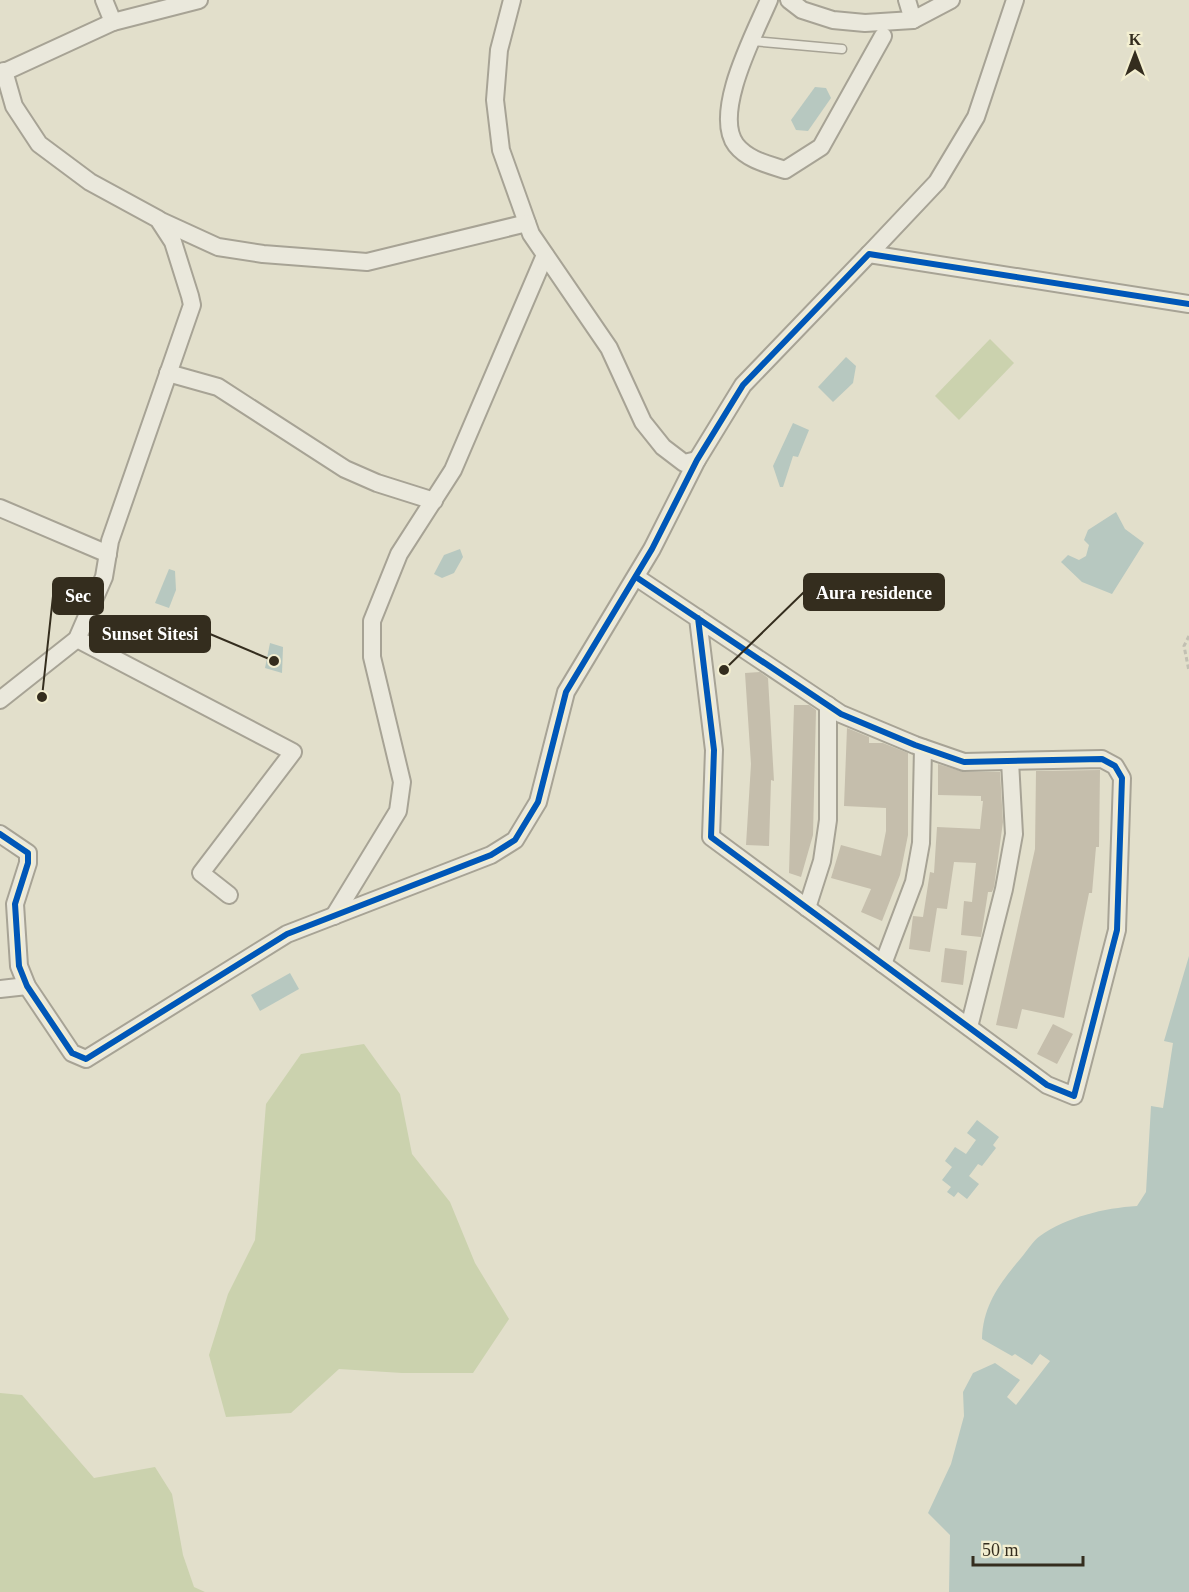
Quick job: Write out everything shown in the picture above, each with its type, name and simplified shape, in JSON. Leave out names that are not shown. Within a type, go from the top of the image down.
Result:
[{"type":"street","points":[[199,0],[113,22],[2,73],[14,106],[39,144],[90,182],[158,219],[218,247],[263,254],[367,262],[527,223]]},
{"type":"street","points":[[512,0],[499,50],[495,100],[501,150],[531,234],[609,348],[643,422],[663,447],[684,463],[697,460]]},
{"type":"street","points":[[769,0],[732,91],[728,122],[735,144],[756,161],[785,170],[821,147],[883,36]]},
{"type":"street","points":[[789,0],[802,10],[832,20],[865,23],[913,20],[951,0]]},
{"type":"street","points":[[907,0],[913,20]]},
{"type":"street","points":[[0,834],[28,853],[28,863],[15,904],[19,966],[27,986],[72,1053],[86,1059],[287,934],[490,855],[514,840],[538,802],[566,692],[636,577],[697,460],[743,385],[937,182],[976,117],[1015,0]]},
{"type":"street","points":[[106,1],[113,22]]},
{"type":"street","points":[[0,700],[77,639],[104,577],[108,554],[192,305],[172,242],[158,219]]},
{"type":"street","points":[[869,254],[1189,304]]},
{"type":"street","points":[[334,916],[398,811],[402,782],[372,657],[372,621],[399,554],[453,470],[545,255]]},
{"type":"street","points":[[168,373],[218,387],[345,469],[377,483],[434,501]]},
{"type":"street","points":[[0,508],[108,554]]},
{"type":"street","points":[[636,577],[698,618],[841,714],[923,748],[964,762],[1102,759],[1115,766],[1122,778],[1117,930],[1074,1096],[1047,1084],[711,837],[714,750],[698,618]]},
{"type":"street","points":[[77,639],[293,752],[201,873],[229,895]]},
{"type":"street","points":[[807,908],[822,861],[828,820],[828,705]]},
{"type":"street","points":[[883,964],[914,882],[920,853],[923,748]]},
{"type":"street","points":[[969,1027],[1004,889],[1014,834],[1010,761]]},
{"type":"street","points":[[0,989],[27,986]]},
{"type":"lane","points":[[752,41],[842,49]]},
{"type":"path","points":[[1189,636],[1184,646],[1189,671]]},
{"type":"green space","points":[[990,339],[1014,363],[959,420],[935,396]]},
{"type":"green space","points":[[364,1044],[400,1094],[412,1154],[450,1202],[475,1263],[509,1319],[473,1373],[402,1373],[339,1369],[291,1413],[226,1417],[209,1355],[228,1294],[255,1240],[266,1104],[301,1054]]},
{"type":"green space","points":[[0,1393],[22,1395],[94,1478],[155,1467],[172,1494],[183,1555],[194,1587],[205,1592],[0,1592]]},
{"type":"shaded area","points":[[815,87],[826,88],[831,98],[808,131],[796,130],[791,120]]},
{"type":"shaded area","points":[[846,357],[856,366],[853,383],[833,402],[818,387]]},
{"type":"shaded area","points":[[793,423],[809,430],[798,457],[793,456],[783,487],[780,487],[773,466]]},
{"type":"shaded area","points":[[1116,512],[1125,529],[1144,543],[1112,594],[1082,582],[1061,562],[1068,555],[1079,560],[1086,556],[1089,545],[1084,540],[1088,530]]},
{"type":"shaded area","points":[[460,549],[463,557],[454,573],[442,578],[434,574],[444,555]]},
{"type":"shaded area","points":[[169,569],[175,571],[176,590],[169,608],[155,603]]},
{"type":"shaded area","points":[[270,643],[283,647],[282,673],[265,668]]},
{"type":"shaded area","points":[[1189,956],[1189,1592],[949,1592],[950,1535],[928,1513],[951,1464],[964,1416],[963,1392],[973,1373],[995,1363],[1020,1380],[1007,1397],[1016,1405],[1050,1361],[1040,1354],[1032,1365],[1015,1354],[1012,1356],[982,1339],[989,1305],[1006,1276],[1040,1236],[1086,1215],[1137,1206],[1146,1192],[1151,1106],[1163,1108],[1173,1043],[1164,1041]]},
{"type":"shaded area","points":[[290,973],[299,989],[260,1011],[251,995]]},
{"type":"shaded area","points":[[977,1120],[999,1137],[993,1145],[996,1148],[982,1166],[978,1164],[969,1176],[979,1184],[967,1199],[958,1192],[954,1197],[947,1192],[951,1187],[942,1180],[952,1167],[945,1161],[955,1147],[966,1154],[976,1140],[967,1133]]},
{"type":"building","points":[[760,672],[768,678],[774,781],[771,780],[769,846],[746,845],[751,764],[745,673]]},
{"type":"building","points":[[794,705],[809,705],[816,710],[813,835],[801,877],[789,873]]},
{"type":"building","points":[[847,728],[869,737],[869,743],[883,743],[908,753],[908,835],[900,875],[882,921],[861,912],[871,889],[831,878],[841,845],[881,856],[886,831],[886,808],[844,806]]},
{"type":"building","points":[[938,764],[964,772],[1000,772],[1003,822],[994,887],[992,892],[988,892],[981,937],[961,935],[964,901],[972,902],[976,863],[954,862],[947,909],[937,908],[930,952],[909,949],[913,916],[923,917],[930,872],[934,873],[937,827],[980,829],[983,801],[981,801],[981,796],[938,795]]},
{"type":"building","points":[[1100,770],[1099,847],[1096,847],[1092,893],[1089,893],[1064,1018],[1022,1009],[1017,1029],[996,1025],[1035,849],[1036,771]]},
{"type":"building","points":[[945,948],[967,951],[963,985],[941,982]]},
{"type":"building","points":[[1053,1024],[1073,1034],[1057,1064],[1037,1054]]},
{"type":"cycle path","points":[[0,834],[28,853],[28,863],[15,904],[19,966],[27,986],[72,1053],[86,1059],[287,934],[491,855],[515,840],[538,802],[566,692],[652,549],[697,460],[743,385],[869,254],[1189,304]]},
{"type":"cycle path","points":[[636,577],[841,714],[915,745],[964,762],[1102,759],[1115,766],[1122,778],[1117,930],[1074,1096],[1047,1085],[711,837],[714,750],[698,618]]},
{"type":"place","name":"Sunset Sitesi","points":[[274,661]]},
{"type":"place","name":"Aura residence","points":[[724,670]]},
{"type":"place","name":"Sec","points":[[42,697]]}]
